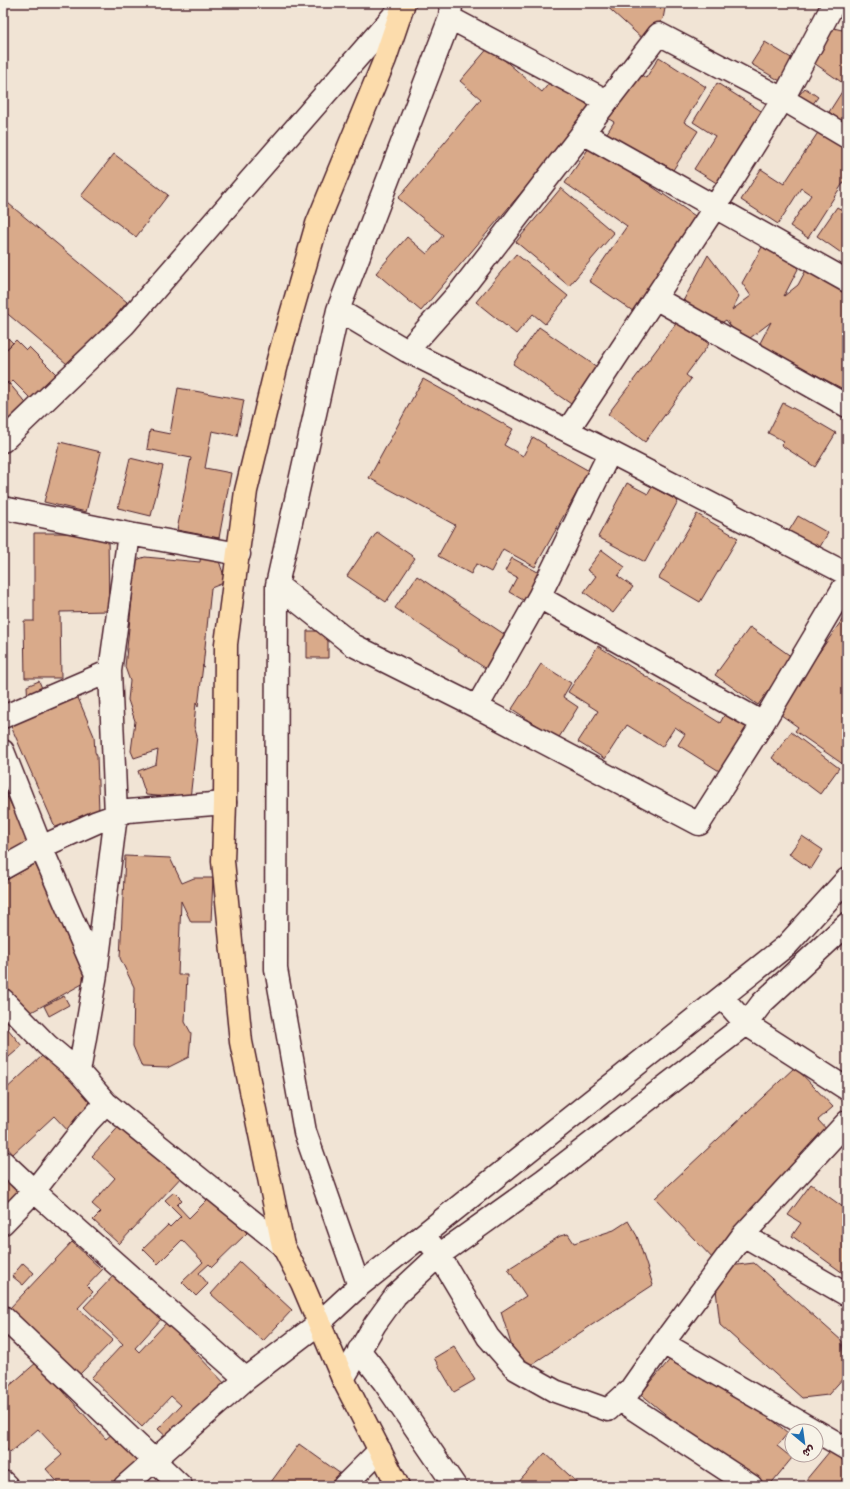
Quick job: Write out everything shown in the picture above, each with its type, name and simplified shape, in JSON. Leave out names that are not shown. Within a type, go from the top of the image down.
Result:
[{"type":"main road","points":[[398,1486],[343,1379],[318,1324],[302,1283],[283,1246],[241,1042],[223,861],[226,644],[248,483],[278,360],[317,224],[385,59],[402,4]]},
{"type":"street","points":[[568,430],[715,207],[783,99],[834,3]]},
{"type":"street","points":[[3,441],[124,325],[402,4]]},
{"type":"street","points":[[359,1286],[305,1132],[276,969],[277,585],[338,310],[450,11],[607,101]]},
{"type":"street","points":[[407,351],[462,289],[659,34],[783,99],[847,137]]},
{"type":"street","points":[[583,133],[847,281]]},
{"type":"street","points":[[655,298],[847,406]]},
{"type":"street","points":[[338,310],[407,351],[568,430],[847,574]]},
{"type":"street","points":[[477,707],[539,597],[610,452]]},
{"type":"street","points":[[3,508],[129,534],[239,554]]},
{"type":"street","points":[[79,1072],[96,974],[116,815],[110,671],[129,534]]},
{"type":"street","points":[[277,585],[353,645],[477,707],[699,824],[763,724],[847,582]]},
{"type":"street","points":[[539,597],[763,724]]},
{"type":"street","points":[[3,717],[110,671]]},
{"type":"street","points":[[3,751],[41,847],[96,974]]},
{"type":"street","points":[[3,868],[41,847],[97,822],[128,811],[225,803]]},
{"type":"street","points":[[125,1486],[246,1379],[318,1324],[359,1286],[787,946],[847,879]]},
{"type":"street","points":[[343,1379],[375,1324],[396,1295],[438,1255],[544,1180],[746,1024],[762,1003],[847,924]]},
{"type":"street","points":[[722,997],[746,1024],[847,1089]]},
{"type":"street","points":[[3,1000],[47,1045],[79,1072],[106,1103],[283,1246]]},
{"type":"street","points":[[3,1223],[34,1191],[88,1122],[106,1103]]},
{"type":"street","points":[[423,1235],[438,1255],[488,1337],[516,1369],[555,1391],[608,1410],[630,1390],[743,1236],[847,1122]]},
{"type":"street","points":[[3,1162],[246,1379]]},
{"type":"street","points":[[743,1236],[847,1295]]},
{"type":"street","points":[[3,1317],[182,1486]]},
{"type":"street","points":[[663,1343],[802,1423]]},
{"type":"street","points":[[359,1350],[384,1382],[455,1486]]},
{"type":"street","points":[[620,1400],[751,1486]]},
{"type":"street","points":[[824,1436],[847,1449]]},
{"type":"street","points":[[344,1486],[380,1450]]},
{"type":"street","points":[[3,1482],[7,1486]]},
{"type":"building","points":[[603,3],[666,3],[663,19],[644,40]]},
{"type":"building","points":[[847,23],[847,86],[804,56],[825,26],[842,30]]},
{"type":"building","points":[[765,42],[801,64],[787,85],[751,64]]},
{"type":"building","points":[[489,47],[542,92],[554,77],[592,109],[421,311],[376,273],[407,237],[427,254],[443,235],[398,198],[481,99],[460,81]]},
{"type":"building","points":[[659,57],[706,87],[684,122],[698,131],[673,170],[658,161],[654,166],[605,136],[614,122],[602,115],[631,68],[646,78]]},
{"type":"building","points":[[717,83],[766,114],[723,187],[694,169],[715,136],[693,122]]},
{"type":"building","points":[[805,88],[818,97],[812,105],[799,95]]},
{"type":"building","points":[[843,90],[847,91],[847,116],[843,122],[829,112]]},
{"type":"building","points":[[819,131],[847,149],[847,177],[808,238],[790,226],[811,195],[801,188],[778,224],[741,200],[761,169],[784,184]]},
{"type":"building","points":[[591,145],[707,224],[646,320],[589,281],[627,226],[565,183]]},
{"type":"building","points":[[114,154],[168,195],[136,237],[81,196]]},
{"type":"building","points":[[561,188],[614,233],[569,286],[516,242]]},
{"type":"building","points":[[3,199],[127,302],[73,369],[3,310]]},
{"type":"building","points":[[837,207],[847,213],[847,257],[817,236]]},
{"type":"building","points":[[769,242],[790,257],[798,269],[784,296],[798,285],[806,270],[847,292],[847,391],[759,345],[771,322],[750,338],[732,328],[726,320],[720,324],[682,303],[708,255],[739,296],[732,310],[751,296],[742,283],[762,247]]},
{"type":"building","points":[[516,254],[568,296],[545,324],[533,314],[516,334],[476,302]]},
{"type":"building","points":[[678,321],[709,344],[686,375],[691,379],[645,442],[608,414]]},
{"type":"building","points":[[539,327],[600,369],[574,406],[513,364]]},
{"type":"building","points":[[3,333],[13,343],[3,352]]},
{"type":"building","points":[[16,340],[26,350],[29,347],[64,382],[39,407],[13,381],[9,385],[3,379],[3,353]]},
{"type":"building","points":[[423,379],[513,429],[504,445],[523,456],[533,437],[546,445],[545,446],[598,476],[590,490],[581,485],[535,567],[503,549],[491,572],[476,564],[471,574],[438,556],[455,525],[369,478]]},
{"type":"building","points":[[8,382],[30,408],[8,425],[3,419],[3,387]]},
{"type":"building","points":[[178,388],[244,400],[237,436],[212,431],[205,468],[231,473],[219,538],[177,530],[191,458],[147,449],[150,430],[170,434]]},
{"type":"building","points":[[783,403],[836,433],[815,467],[781,445],[784,441],[768,433]]},
{"type":"building","points":[[60,442],[101,452],[86,512],[44,502]]},
{"type":"building","points":[[130,458],[163,466],[151,516],[118,508]]},
{"type":"building","points":[[627,483],[648,494],[652,487],[678,501],[645,562],[598,537]]},
{"type":"building","points":[[697,514],[738,538],[700,602],[659,578]]},
{"type":"building","points":[[798,516],[828,533],[817,552],[787,534]]},
{"type":"building","points":[[377,532],[415,558],[386,602],[347,576]]},
{"type":"building","points":[[34,533],[108,533],[109,611],[60,612],[61,678],[25,678],[24,621],[34,621]]},
{"type":"building","points":[[602,550],[625,567],[618,576],[633,587],[613,613],[584,592],[596,576],[587,570]]},
{"type":"building","points":[[201,551],[216,552],[226,582],[211,588],[198,707],[196,702],[194,726],[197,736],[190,799],[146,795],[138,771],[156,764],[158,750],[134,758],[131,751],[135,721],[128,700],[130,681],[125,667],[136,560],[145,557],[200,562]]},
{"type":"building","points":[[512,558],[547,577],[532,605],[509,592],[517,577],[505,571]]},
{"type":"building","points":[[417,576],[516,642],[494,674],[395,608]]},
{"type":"building","points":[[847,613],[847,767],[795,731],[798,727],[777,712]]},
{"type":"building","points":[[750,627],[792,657],[758,705],[715,675]]},
{"type":"building","points":[[307,631],[328,631],[328,658],[307,658]]},
{"type":"building","points":[[598,646],[720,723],[725,714],[752,731],[724,774],[678,745],[685,734],[675,727],[662,747],[627,725],[605,759],[578,742],[598,711],[568,692]]},
{"type":"building","points":[[541,664],[571,683],[563,697],[578,707],[558,739],[512,709]]},
{"type":"building","points":[[39,681],[44,693],[76,693],[94,736],[95,752],[97,756],[99,811],[56,829],[10,724],[28,704],[27,686]]},
{"type":"building","points":[[791,732],[839,768],[820,794],[772,758]]},
{"type":"building","points":[[3,789],[34,848],[3,864]]},
{"type":"building","points":[[802,836],[823,850],[811,869],[789,854]]},
{"type":"building","points":[[125,856],[170,858],[182,883],[194,878],[213,878],[211,922],[191,922],[181,901],[178,975],[187,975],[185,1022],[191,1033],[189,1057],[167,1068],[142,1067],[133,1046],[134,987],[120,958]]},
{"type":"building","points":[[35,864],[97,976],[24,1016],[3,979],[3,882]]},
{"type":"building","points":[[64,996],[69,1005],[49,1016],[44,1006]]},
{"type":"building","points":[[3,1023],[22,1046],[3,1062]]},
{"type":"building","points":[[50,1054],[99,1108],[71,1134],[54,1116],[13,1154],[3,1143],[3,1092],[42,1056],[45,1059]]},
{"type":"building","points":[[795,1067],[833,1107],[818,1120],[841,1145],[717,1263],[655,1198]]},
{"type":"building","points":[[124,1121],[184,1174],[119,1244],[93,1220],[101,1212],[92,1204],[115,1178],[92,1156]]},
{"type":"building","points":[[3,1179],[28,1200],[3,1229]]},
{"type":"building","points":[[811,1184],[847,1210],[847,1276],[792,1236],[801,1223],[788,1215]]},
{"type":"building","points":[[174,1192],[182,1200],[177,1205],[189,1218],[211,1196],[247,1233],[212,1267],[209,1264],[199,1273],[208,1284],[196,1296],[182,1282],[203,1262],[182,1240],[158,1264],[143,1249],[168,1225],[170,1227],[181,1216],[165,1200]]},
{"type":"building","points":[[628,1221],[637,1236],[653,1285],[523,1370],[516,1360],[501,1312],[526,1296],[508,1269],[560,1236],[568,1234],[574,1243],[614,1230]]},
{"type":"building","points":[[72,1242],[102,1270],[87,1286],[93,1292],[78,1308],[113,1340],[79,1375],[9,1309]]},
{"type":"building","points":[[240,1262],[292,1310],[263,1341],[211,1294]]},
{"type":"building","points":[[23,1263],[34,1273],[23,1285],[12,1276]]},
{"type":"building","points":[[754,1263],[842,1341],[846,1375],[828,1395],[802,1398],[720,1325],[715,1281],[729,1266]]},
{"type":"building","points":[[115,1274],[162,1318],[135,1348],[139,1352],[167,1322],[227,1386],[171,1441],[158,1429],[181,1405],[171,1396],[142,1427],[91,1378],[123,1344],[84,1307]]},
{"type":"building","points":[[682,1345],[784,1430],[784,1438],[777,1446],[784,1452],[784,1463],[788,1463],[769,1486],[752,1486],[641,1394]]},
{"type":"building","points":[[454,1346],[475,1380],[454,1392],[434,1358]]},
{"type":"building","points":[[37,1362],[106,1439],[113,1433],[143,1467],[121,1486],[61,1486],[46,1469],[62,1455],[38,1429],[10,1453],[3,1445],[3,1383],[7,1388]]},
{"type":"building","points":[[299,1444],[345,1477],[339,1486],[268,1486]]},
{"type":"building","points":[[834,1446],[847,1457],[847,1486],[801,1486],[820,1463],[824,1463],[824,1458]]},
{"type":"building","points":[[545,1453],[581,1486],[515,1486]]}]
